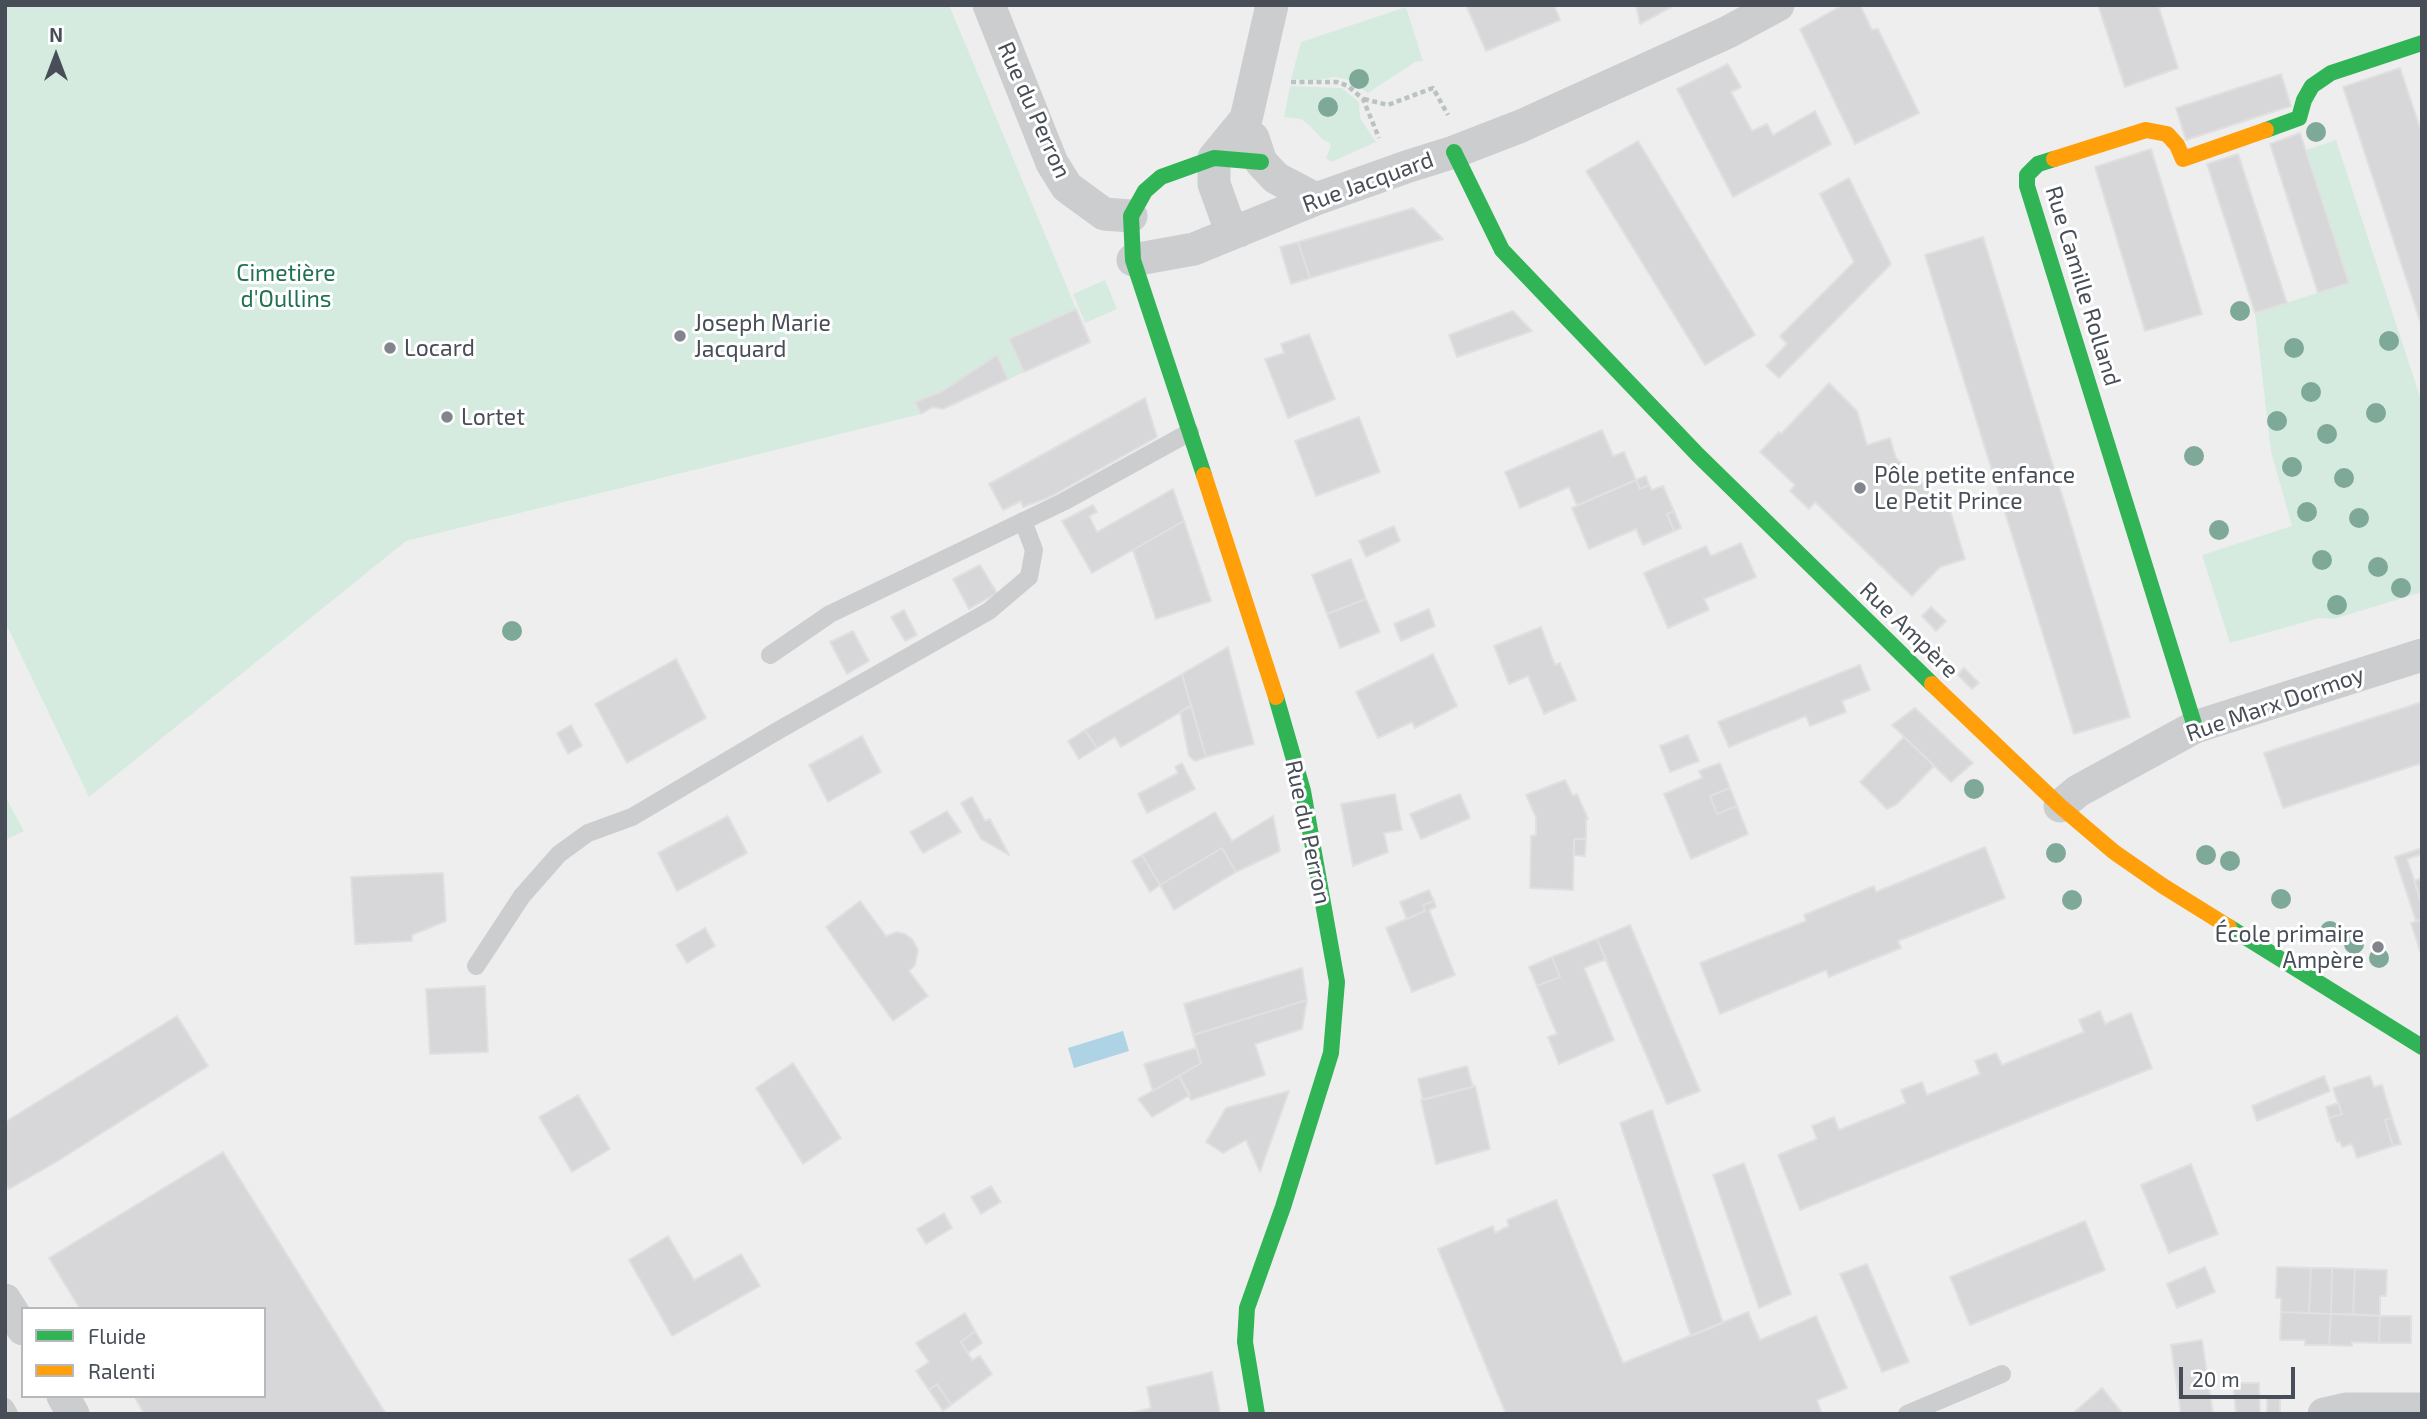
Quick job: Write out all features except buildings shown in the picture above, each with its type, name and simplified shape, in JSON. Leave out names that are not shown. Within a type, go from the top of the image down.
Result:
[{"type":"street","name":"Rue du Perron","points":[[989,5],[1052,163],[1067,187],[1104,214],[1131,216]]},
{"type":"street","points":[[1239,231],[1227,220],[1214,184],[1214,159],[1246,119],[1272,5]]},
{"type":"street","name":"Rue Jacquard","points":[[1133,260],[1194,249],[1316,199],[1521,126],[1716,37],[1778,5]]},
{"type":"street","name":"Rue Camille Rolland","points":[[2195,727],[2028,186],[2028,175],[2038,164],[2146,130],[2167,134],[2178,145],[2183,159],[2299,118],[2304,100],[2312,86],[2331,73],[2422,43]]},
{"type":"street","points":[[1246,119],[1261,162],[1276,178],[1316,199]]},
{"type":"street","name":"Rue Ampère","points":[[1454,152],[1502,250],[1698,455],[2060,806],[2114,852],[2163,886],[2422,1047]]},
{"type":"street","points":[[1133,260],[1131,216],[1145,191],[1161,177],[1214,159],[1261,162]]},
{"type":"street","name":"Rue du Perron","points":[[1133,260],[1263,652],[1303,791],[1337,982],[1331,1053],[1283,1207],[1247,1308],[1245,1342],[1257,1414]]},
{"type":"street","name":"Rue Marx Dormoy","points":[[2060,806],[2078,791],[2195,727],[2422,655]]},
{"type":"street","points":[[5,1300],[21,1326]]},
{"type":"street","points":[[64,1398],[73,1414]]},
{"type":"street","points":[[2324,1414],[2346,1409],[2422,1409]]},
{"type":"lane","points":[[770,655],[831,614],[1023,522],[1190,432]]},
{"type":"lane","points":[[476,966],[522,896],[559,854],[588,834],[632,817],[989,611],[1029,577],[1034,550],[1023,522]]},
{"type":"lane","points":[[1908,1414],[2002,1374]]},
{"type":"lane","points":[[5,1407],[9,1414]]},
{"type":"path","points":[[1286,82],[1337,82],[1348,86],[1363,99],[1382,145]]},
{"type":"path","points":[[1363,99],[1388,105],[1433,88],[1450,118]]},
{"type":"green space","name":"Cimetière d'Oullins","points":[[5,5],[949,5],[1090,342],[943,409],[933,407],[921,414],[406,541],[89,797],[5,622]]},
{"type":"green space","points":[[1406,7],[1423,61],[1415,62],[1368,93],[1346,79],[1291,79],[1301,42]]},
{"type":"green space","points":[[1290,86],[1342,88],[1359,102],[1360,118],[1376,142],[1331,162],[1326,158],[1331,146],[1329,142],[1323,140],[1301,119],[1284,117]]},
{"type":"green space","points":[[2336,140],[2422,403],[2422,592],[2334,619],[2319,618],[2230,643],[2202,555],[2292,526],[2271,452],[2255,313],[2348,283],[2306,150]]},
{"type":"green space","points":[[1105,280],[1117,309],[1085,323],[1073,294]]},
{"type":"green space","points":[[5,796],[24,831],[5,840]]},
{"type":"water","points":[[1123,1031],[1129,1051],[1074,1068],[1068,1048]]},
{"type":"traffic: fast","points":[[2266,130],[2299,118],[2304,100],[2312,86],[2331,73],[2422,43]]},
{"type":"traffic: fast","points":[[1454,152],[1502,250],[1698,455],[1932,684]]},
{"type":"traffic: fast","points":[[1204,475],[1133,260],[1131,216],[1145,191],[1161,177],[1214,158],[1261,162]]},
{"type":"traffic: fast","points":[[2054,159],[2038,164],[2027,175],[2027,186],[2195,727]]},
{"type":"traffic: fast","points":[[1257,1414],[1245,1342],[1247,1308],[1283,1207],[1331,1053],[1337,982],[1303,791],[1276,697]]},
{"type":"traffic: fast","points":[[2229,927],[2422,1047]]},
{"type":"traffic: slow","points":[[2054,159],[2146,130],[2167,134],[2177,145],[2183,159],[2266,130]]},
{"type":"traffic: slow","points":[[1204,475],[1276,697]]},
{"type":"traffic: slow","points":[[1932,684],[2060,806],[2114,852],[2229,927]]},
{"type":"place","name":"Joseph Marie Jacquard","points":[[680,336]]},
{"type":"place","name":"Locard","points":[[390,348]]},
{"type":"place","name":"Lortet","points":[[447,417]]},
{"type":"place","name":"Pôle petite enfance Le Petit Prince","points":[[1860,488]]},
{"type":"place","name":"École primaire Ampère","points":[[2378,947]]}]
